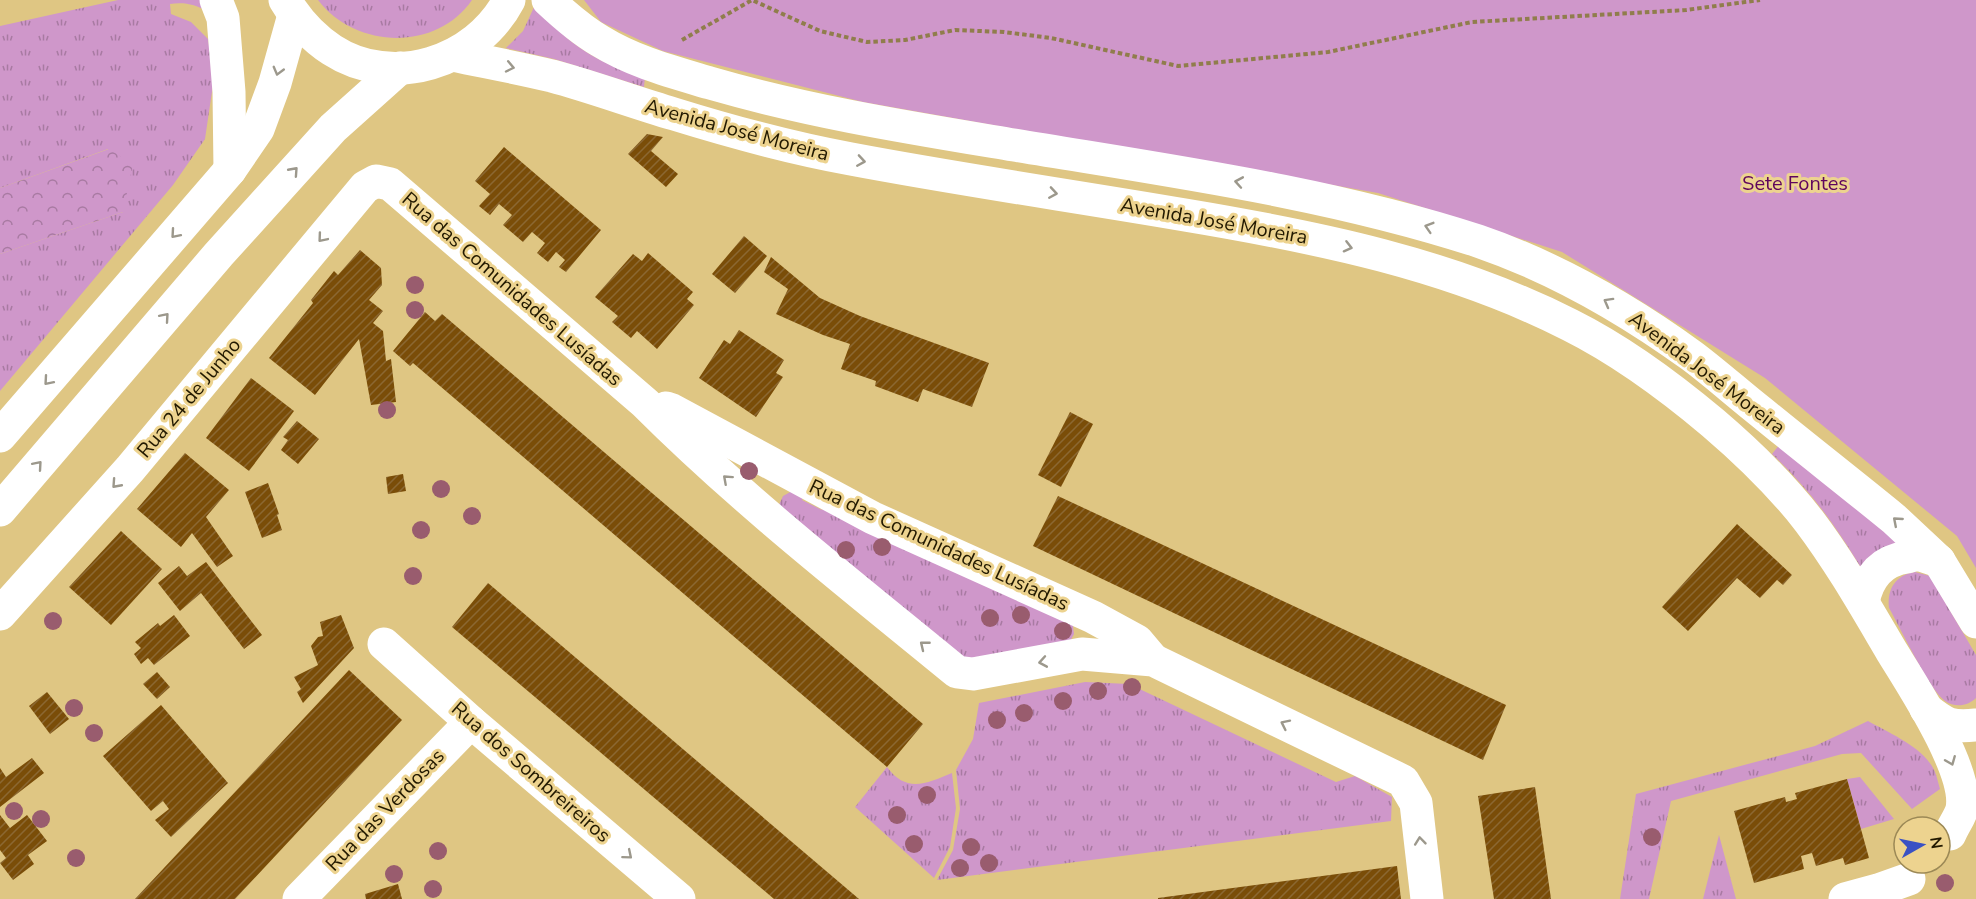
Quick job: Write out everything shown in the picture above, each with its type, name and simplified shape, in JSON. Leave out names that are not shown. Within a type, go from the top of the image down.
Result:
[{"type":"main road","points":[[216,0],[223,18],[229,92],[230,170]]},
{"type":"main road","points":[[290,8],[319,40],[349,59],[382,67],[400,68],[436,62],[466,48],[489,28],[509,0]]},
{"type":"main road","name":"Avenida José Moreira","points":[[548,0],[579,27],[628,56],[760,97],[947,135],[1241,182],[1346,204],[1437,229],[1514,255],[1607,301],[1638,319],[1695,359],[1894,519],[1939,561],[1976,622]]},
{"type":"main road","points":[[0,436],[230,170],[258,129],[275,83],[290,8]]},
{"type":"main road","name":"Avenida José Moreira","points":[[453,55],[548,75],[692,120],[849,159],[1286,233],[1401,260],[1500,294],[1573,326],[1631,360],[1682,397],[1763,470],[1807,519],[1863,602],[1926,709],[1950,757],[1960,785],[1962,811],[1955,835]]},
{"type":"main road","points":[[0,510],[219,254],[325,136],[400,68]]},
{"type":"main road","name":"Rua das Comunidades Lusíadas","points":[[376,181],[390,184],[645,403],[761,511],[957,672],[973,674],[1082,654],[1152,660],[1403,781],[1416,803],[1426,899]]},
{"type":"main road","name":"Rua 24 de Junho","points":[[0,614],[130,469],[365,187],[376,181]]},
{"type":"main road","name":"Rua das Comunidades Lusíadas","points":[[645,403],[672,410],[873,518],[1093,617],[1137,642],[1152,660]]},
{"type":"main road","name":"Rua das Comunidades Lusíadas","points":[[761,511],[787,472]]},
{"type":"main road","points":[[1863,602],[1866,586],[1876,572],[1887,563],[1899,558],[1918,555],[1939,561]]},
{"type":"main road","name":"Rua das Comunidades Lusíadas","points":[[1082,654],[1093,617]]},
{"type":"main road","name":"Rua dos Sombreireiros","points":[[384,644],[471,722],[679,899]]},
{"type":"main road","points":[[1926,709],[1943,723],[1962,727],[1976,725]]},
{"type":"main road","name":"Rua das Verdosas","points":[[299,899],[471,722]]},
{"type":"main road","points":[[1845,899],[1911,880]]},
{"type":"path","points":[[628,56],[663,51],[752,0],[820,31],[867,42],[905,40],[955,30],[1004,32],[1051,38],[1178,66],[1328,52],[1472,22],[1686,10],[1760,0]]},
{"type":"green space","points":[[118,0],[200,0],[208,12],[189,4],[170,4],[171,14],[191,22],[208,39],[214,78],[205,139],[173,185],[0,391],[0,254],[123,212],[108,149],[0,188],[0,26]]},
{"type":"green space","points":[[318,0],[472,0],[457,17],[438,29],[417,36],[395,38],[373,35],[353,28],[334,16]]},
{"type":"green space","name":"Sete Fontes","points":[[584,0],[1976,0],[1976,568],[1957,536],[1765,378],[1562,252],[1378,193],[863,102],[663,51],[601,22]]},
{"type":"green space","points":[[535,5],[562,34],[589,54],[645,77],[644,87],[554,59],[506,48],[523,31]]},
{"type":"green space","points":[[109,149],[133,164],[123,212],[0,254],[0,188]]},
{"type":"green space","points":[[1780,444],[1899,544],[1863,571],[1822,509],[1772,454]]},
{"type":"green space","points":[[794,490],[806,491],[802,500],[822,510],[826,502],[1072,619],[1074,634],[1067,647],[982,662],[959,658],[778,507],[783,496]]},
{"type":"green space","points":[[1915,572],[1930,576],[1976,655],[1976,698],[1969,703],[1953,705],[1938,694],[1889,608],[1891,589],[1894,584],[1903,576]]},
{"type":"green space","points":[[1085,682],[1129,684],[1336,782],[1355,776],[1392,797],[1391,821],[937,880],[953,850],[960,809],[956,770],[973,739],[979,703]]},
{"type":"green space","points":[[1868,721],[1901,739],[1924,756],[1933,768],[1940,789],[1912,809],[1861,753],[1842,754],[1671,801],[1649,899],[1620,899],[1636,794],[1815,746]]},
{"type":"green space","points":[[887,767],[902,780],[917,784],[952,773],[956,808],[950,847],[934,878],[855,807]]},
{"type":"green space","points":[[1860,777],[1892,817],[1892,820],[1861,829],[1847,779]]},
{"type":"green space","points":[[1719,835],[1736,899],[1703,899]]},
{"type":"building","points":[[647,134],[663,137],[651,151],[678,174],[666,187],[628,154]]},
{"type":"building","points":[[504,147],[601,230],[566,272],[559,267],[565,260],[556,252],[548,262],[537,253],[545,243],[532,232],[523,242],[503,225],[512,215],[499,204],[490,215],[479,206],[490,194],[475,181]]},
{"type":"building","points":[[744,236],[767,256],[735,293],[712,274]]},
{"type":"building","points":[[360,250],[381,268],[382,285],[369,300],[383,311],[373,323],[383,331],[386,361],[391,359],[396,402],[371,405],[359,339],[315,395],[269,358],[313,303],[311,300],[334,271],[338,275]]},
{"type":"building","points":[[648,253],[693,292],[687,299],[694,305],[657,349],[637,331],[631,338],[612,322],[618,316],[595,297],[633,254],[642,261]]},
{"type":"building","points":[[771,257],[820,298],[860,316],[989,363],[972,407],[923,389],[918,402],[875,386],[876,381],[841,369],[850,344],[823,335],[776,314],[788,289],[764,272]]},
{"type":"building","points":[[425,312],[435,321],[442,314],[923,724],[887,767],[413,363],[410,366],[393,351]]},
{"type":"building","points":[[739,330],[784,360],[776,373],[783,377],[756,417],[699,378],[724,340],[730,344]]},
{"type":"building","points":[[251,378],[294,411],[249,471],[206,438]]},
{"type":"building","points":[[1070,412],[1093,424],[1061,487],[1038,475]]},
{"type":"building","points":[[297,421],[319,439],[298,464],[281,450],[288,440],[283,437]]},
{"type":"building","points":[[185,453],[229,490],[206,517],[233,556],[217,567],[192,533],[181,547],[137,509]]},
{"type":"building","points":[[403,474],[406,491],[388,494],[386,477]]},
{"type":"building","points":[[268,483],[282,530],[262,538],[245,492]]},
{"type":"building","points":[[1058,496],[1506,705],[1483,760],[1033,546]]},
{"type":"building","points":[[1737,524],[1792,575],[1783,585],[1777,580],[1760,598],[1737,578],[1688,631],[1662,607]]},
{"type":"building","points":[[121,531],[162,569],[111,625],[69,587]]},
{"type":"building","points":[[206,562],[262,635],[244,649],[201,593],[180,611],[158,583],[179,566],[187,576]]},
{"type":"building","points":[[488,583],[859,899],[774,899],[452,627]]},
{"type":"building","points":[[174,615],[190,636],[154,665],[148,658],[141,664],[134,654],[141,648],[135,642],[158,623],[160,626]]},
{"type":"building","points":[[341,615],[354,648],[303,703],[297,692],[301,689],[294,677],[318,665],[311,646],[318,637],[323,636],[320,622]]},
{"type":"building","points":[[349,670],[402,720],[235,899],[135,899]]},
{"type":"building","points":[[157,672],[170,687],[157,699],[143,684]]},
{"type":"building","points":[[47,692],[69,719],[50,734],[29,706]]},
{"type":"building","points":[[161,705],[228,783],[171,837],[155,820],[169,809],[163,801],[151,811],[103,756]]},
{"type":"building","points":[[32,758],[44,773],[0,807],[0,768],[6,777]]},
{"type":"building","points":[[1847,779],[1869,858],[1845,865],[1843,858],[1816,866],[1812,853],[1801,856],[1804,869],[1754,883],[1734,811],[1785,797],[1786,802],[1797,799],[1795,793]]},
{"type":"building","points":[[1535,787],[1551,899],[1494,899],[1478,796]]},
{"type":"building","points":[[0,815],[10,828],[27,815],[47,841],[28,855],[34,864],[13,880],[0,863],[6,858],[0,850]]},
{"type":"building","points":[[1397,866],[1401,899],[1158,899],[1158,898]]},
{"type":"building","points":[[398,884],[402,899],[366,899],[365,894]]}]
